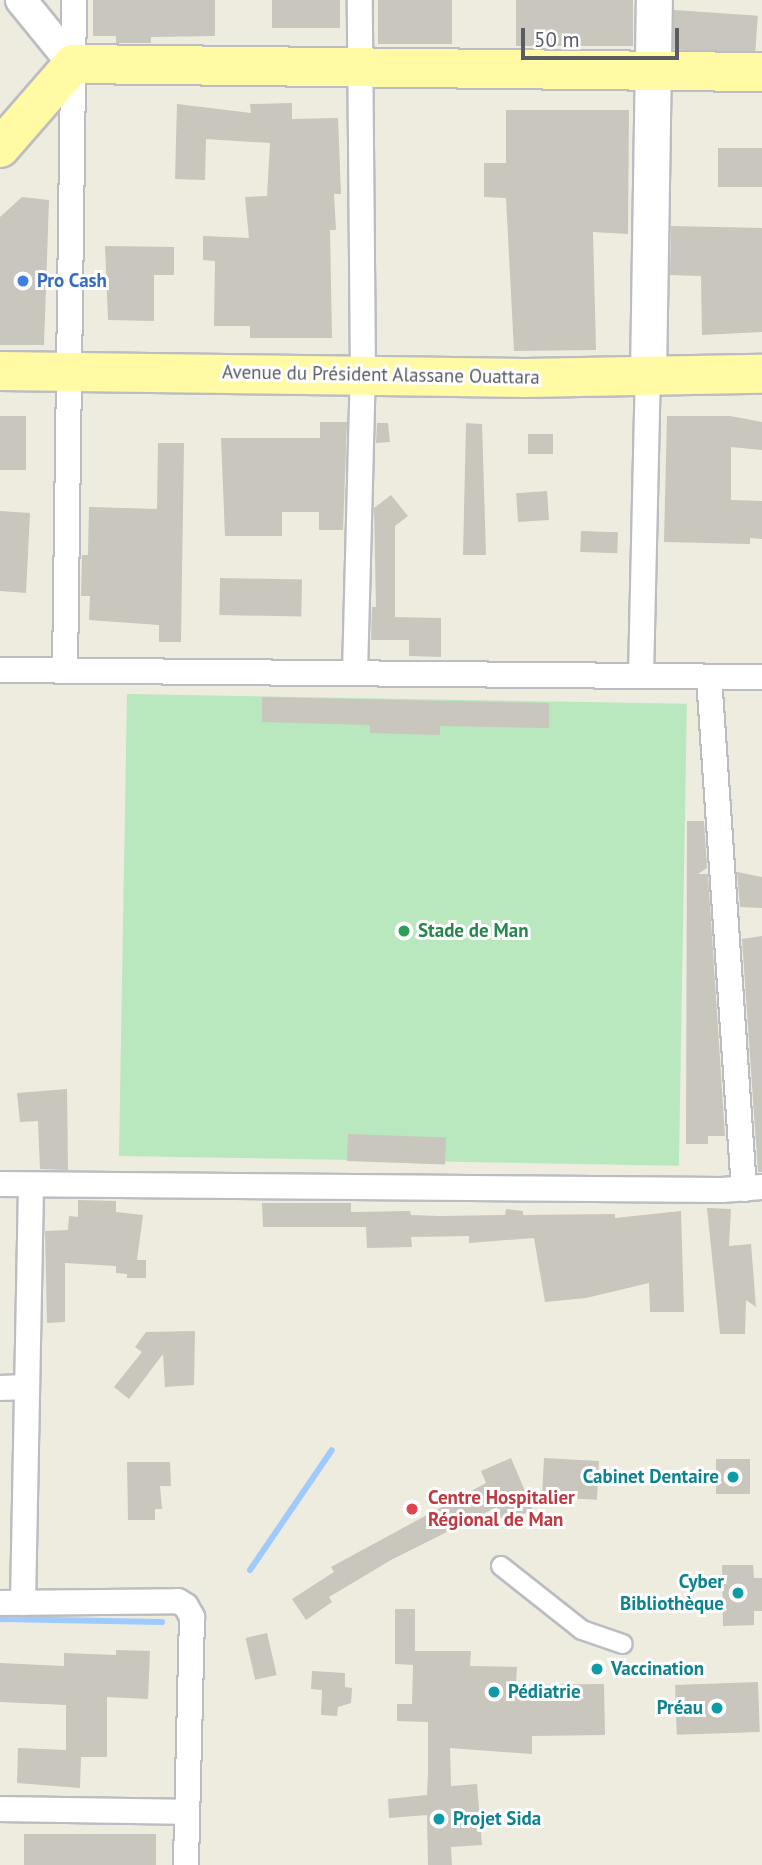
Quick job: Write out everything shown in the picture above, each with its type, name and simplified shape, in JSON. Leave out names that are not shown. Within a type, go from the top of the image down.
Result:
[{"type":"main road","points":[[648,375],[654,184],[654,0]]},
{"type":"main road","points":[[0,148],[73,64],[762,72]]},
{"type":"main road","name":"Avenue du Président Alassane Ouattara","points":[[0,371],[762,374]]},
{"type":"street","points":[[21,0],[73,64]]},
{"type":"street","points":[[65,670],[74,0]]},
{"type":"street","points":[[355,673],[363,374],[358,67],[360,0]]},
{"type":"street","points":[[642,676],[648,375]]},
{"type":"street","points":[[0,670],[762,677]]},
{"type":"street","points":[[0,1184],[753,1188],[709,677]]},
{"type":"street","points":[[31,1185],[27,1387],[12,1603],[178,1601],[186,1606],[192,1617],[186,1865]]},
{"type":"street","points":[[0,1388],[27,1387]]},
{"type":"street","points":[[501,1566],[582,1630],[623,1644]]},
{"type":"street","points":[[0,1809],[186,1812]]},
{"type":"green space","name":"Stade de Man","points":[[127,694],[687,704],[679,1166],[119,1156]]},
{"type":"building","points":[[93,0],[215,0],[215,36],[151,37],[151,43],[116,43],[116,36],[93,36]]},
{"type":"building","points":[[272,0],[340,0],[340,28],[272,28]]},
{"type":"building","points":[[378,0],[452,0],[452,44],[378,44]]},
{"type":"building","points":[[516,0],[633,0],[633,46],[516,46]]},
{"type":"building","points":[[674,10],[758,16],[755,55],[671,49]]},
{"type":"building","points":[[292,103],[292,119],[338,118],[341,194],[334,194],[336,230],[330,230],[332,338],[250,338],[250,326],[214,326],[215,261],[203,260],[203,236],[249,238],[245,197],[267,196],[270,143],[206,139],[205,180],[175,179],[177,104],[251,113],[250,104]]},
{"type":"building","points":[[506,110],[629,110],[628,234],[593,232],[596,350],[514,351],[506,198],[484,197],[484,163],[506,163]]},
{"type":"building","points":[[718,148],[762,148],[762,187],[718,187]]},
{"type":"building","name":"Pro Cash","points":[[22,197],[49,200],[44,345],[0,345],[0,217]]},
{"type":"building","points":[[671,226],[762,228],[762,332],[702,335],[701,276],[670,275]]},
{"type":"building","points":[[105,246],[174,247],[174,275],[154,275],[154,321],[108,320]]},
{"type":"building","points":[[0,416],[26,416],[26,470],[0,470]]},
{"type":"building","points":[[667,416],[730,416],[762,422],[762,450],[731,447],[731,500],[762,501],[762,539],[750,538],[750,544],[664,542]]},
{"type":"building","points":[[320,422],[347,422],[343,530],[319,530],[319,512],[282,512],[282,536],[225,536],[221,438],[320,438]]},
{"type":"building","points":[[377,423],[388,423],[390,442],[376,443]]},
{"type":"building","points":[[466,423],[482,424],[486,555],[463,555]]},
{"type":"building","points":[[528,434],[553,434],[553,454],[528,454]]},
{"type":"building","points":[[158,443],[184,443],[181,642],[159,642],[159,625],[89,620],[90,596],[81,596],[82,555],[88,555],[89,507],[157,509]]},
{"type":"building","points":[[547,491],[549,520],[518,522],[516,493]]},
{"type":"building","points":[[391,495],[408,516],[395,526],[395,617],[441,618],[441,657],[409,656],[409,640],[371,640],[372,607],[376,607],[374,508]]},
{"type":"building","points":[[0,511],[30,513],[26,593],[0,591]]},
{"type":"building","points":[[581,531],[618,532],[617,553],[580,552]]},
{"type":"building","points":[[220,578],[302,579],[301,616],[219,615]]},
{"type":"building","points":[[262,697],[549,703],[549,728],[440,726],[440,735],[370,733],[370,725],[262,722]]},
{"type":"building","points":[[687,821],[704,821],[707,868],[698,874],[708,874],[725,1136],[708,1136],[708,1144],[686,1144]]},
{"type":"building","points":[[737,872],[762,877],[762,908],[740,907]]},
{"type":"building","points":[[762,936],[762,1172],[758,1172],[742,939]]},
{"type":"building","points":[[67,1089],[68,1170],[40,1169],[38,1121],[20,1122],[17,1093]]},
{"type":"building","points":[[348,1134],[446,1137],[445,1164],[347,1161]]},
{"type":"building","points":[[78,1200],[116,1201],[116,1212],[143,1215],[137,1260],[146,1260],[146,1278],[127,1278],[127,1274],[116,1273],[116,1266],[65,1263],[65,1322],[47,1323],[45,1231],[68,1230],[69,1216],[78,1217]]},
{"type":"building","points":[[262,1203],[351,1203],[351,1212],[410,1211],[411,1215],[439,1216],[505,1215],[506,1209],[523,1211],[523,1215],[615,1214],[615,1218],[681,1211],[684,1312],[650,1312],[649,1283],[586,1298],[545,1302],[534,1238],[469,1243],[469,1236],[411,1237],[412,1247],[367,1248],[366,1227],[263,1227]]},
{"type":"building","points":[[707,1208],[731,1209],[729,1246],[751,1244],[756,1307],[746,1300],[745,1334],[720,1334]]},
{"type":"building","points":[[195,1331],[194,1385],[165,1387],[163,1354],[129,1399],[114,1387],[142,1352],[135,1347],[146,1332]]},
{"type":"building","points":[[511,1458],[533,1510],[503,1523],[497,1507],[391,1560],[329,1597],[332,1602],[306,1620],[292,1599],[334,1572],[331,1567],[486,1483],[481,1471]]},
{"type":"building","points":[[544,1458],[599,1461],[597,1500],[542,1497]]},
{"type":"building","name":"Cabinet Dentaire","points":[[716,1459],[750,1459],[750,1494],[716,1494]]},
{"type":"building","points":[[127,1462],[170,1462],[171,1486],[160,1486],[162,1509],[155,1509],[155,1520],[128,1520]]},
{"type":"building","name":"Cyber Bibliothèque","points":[[722,1565],[753,1565],[754,1578],[762,1578],[762,1611],[754,1611],[754,1625],[723,1626]]},
{"type":"building","points":[[395,1609],[415,1609],[415,1651],[471,1651],[470,1666],[517,1667],[516,1685],[604,1684],[605,1735],[532,1736],[532,1754],[450,1748],[451,1786],[477,1784],[482,1845],[451,1847],[452,1865],[428,1865],[427,1815],[389,1818],[388,1799],[427,1795],[428,1773],[428,1722],[397,1721],[397,1704],[412,1704],[413,1665],[395,1664]]},
{"type":"building","points":[[267,1633],[277,1675],[255,1680],[246,1638]]},
{"type":"building","points":[[116,1650],[150,1651],[148,1699],[107,1697],[107,1757],[81,1757],[80,1788],[17,1783],[18,1748],[66,1750],[66,1705],[0,1702],[0,1663],[64,1666],[64,1653],[116,1655]]},
{"type":"building","points":[[312,1671],[345,1673],[345,1687],[352,1688],[351,1703],[338,1707],[337,1716],[321,1715],[322,1690],[311,1689]]},
{"type":"building","name":"Préau","points":[[758,1682],[760,1732],[677,1735],[675,1685]]},
{"type":"building","points":[[24,1834],[156,1834],[156,1865],[24,1865]]},
{"type":"waterway","points":[[250,1570],[332,1450]]},
{"type":"waterway","points":[[0,1619],[162,1622]]},
{"type":"place","name":"Pro Cash","points":[[23,281]]},
{"type":"place","name":"Stade de Man","points":[[404,931]]},
{"type":"place","name":"Cabinet Dentaire","points":[[733,1477]]},
{"type":"place","name":"Centre Hospitalier Régional de Man","points":[[412,1509]]},
{"type":"place","name":"Cyber Bibliothèque","points":[[738,1593]]},
{"type":"place","name":"Vaccination","points":[[597,1669]]},
{"type":"place","name":"Pédiatrie","points":[[494,1692]]},
{"type":"place","name":"Préau","points":[[717,1708]]},
{"type":"place","name":"Projet Sida","points":[[439,1819]]}]
